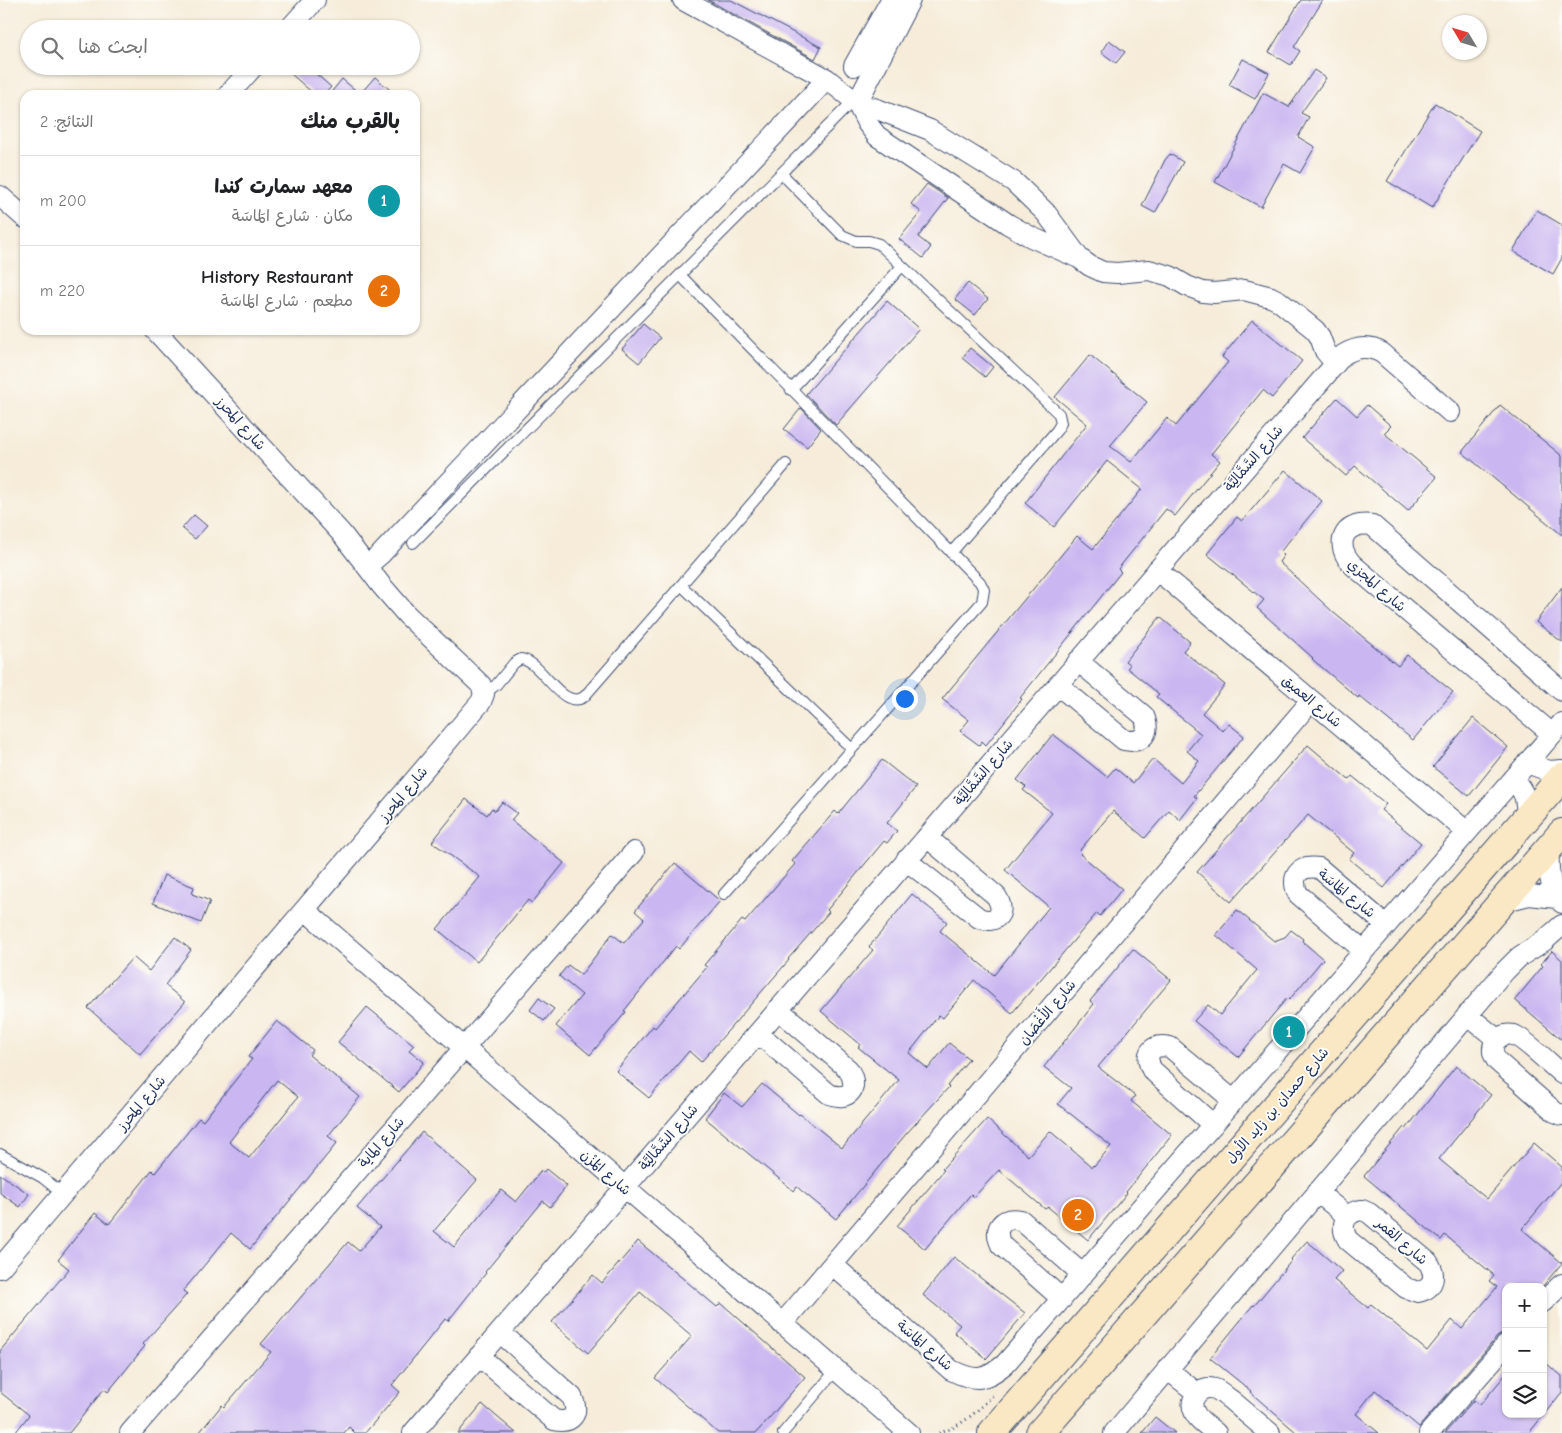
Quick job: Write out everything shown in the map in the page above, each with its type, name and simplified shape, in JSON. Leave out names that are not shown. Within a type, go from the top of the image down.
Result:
[{"type":"main road","name":"شارع حمدان بن زايد الأول","points":[[992,1433],[1562,777]]},
{"type":"main road","points":[[1040,1433],[1556,840]]},
{"type":"street","points":[[297,20],[315,0]]},
{"type":"street","points":[[683,0],[827,79],[856,102],[930,130],[1014,182],[1046,213],[1079,258]]},
{"type":"street","points":[[854,66],[891,0]]},
{"type":"street","points":[[856,102],[910,0]]},
{"type":"street","points":[[232,90],[246,75]]},
{"type":"street","points":[[367,566],[388,547],[827,79]]},
{"type":"street","points":[[856,102],[870,129],[884,142],[1008,224],[1039,241],[1079,258],[1103,272],[1117,274],[1139,271],[1159,272],[1203,292],[1214,293],[1244,290],[1271,297],[1279,301],[1315,330],[1320,337],[1324,351],[1336,363]]},
{"type":"street","points":[[0,196],[20,214]]},
{"type":"street","name":"شارع المحرز","points":[[0,1268],[481,702],[484,694],[481,686],[407,615],[342,534],[160,335]]},
{"type":"street","name":"شارع السَّمَّالِيَّة","points":[[413,1433],[1343,355],[1352,350],[1373,348],[1382,353],[1450,412]]},
{"type":"street","name":"شارع المجزي","points":[[1557,728],[1354,566],[1346,558],[1342,548],[1344,537],[1351,528],[1361,524],[1372,525],[1562,691]]},
{"type":"street","name":"شارع العميق","points":[[1156,570],[1467,832]]},
{"type":"street","points":[[1058,684],[1124,740],[1132,742],[1141,739],[1146,732],[1147,723],[1144,716],[1078,661]]},
{"type":"street","name":"شارع الأَغْصَان","points":[[782,1324],[1311,701]]},
{"type":"street","name":"شارع المَاسَة","points":[[833,1265],[951,1370],[966,1377],[979,1378],[994,1374],[1006,1364],[1557,728]]},
{"type":"street","points":[[1527,763],[1549,771],[1562,770]]},
{"type":"street","points":[[1513,780],[1526,797],[1527,817]]},
{"type":"street","points":[[906,860],[979,918],[987,921],[995,919],[1001,912],[1001,903],[996,896],[927,837]]},
{"type":"street","points":[[1502,902],[1529,895],[1559,900],[1549,873],[1556,840]]},
{"type":"street","name":"شارع الماية","points":[[130,1433],[634,852]]},
{"type":"street","name":"شارع المَاسَة","points":[[1364,951],[1298,894],[1294,886],[1296,877],[1301,870],[1310,866],[1319,868],[1386,925]]},
{"type":"street","name":"شارع المُزْن","points":[[305,910],[908,1433]]},
{"type":"street","points":[[1114,1433],[1508,967],[1562,925]]},
{"type":"street","points":[[758,1033],[829,1094],[838,1098],[846,1096],[854,1087],[854,1078],[848,1069],[778,1009]]},
{"type":"street","points":[[1468,1015],[1497,1039]]},
{"type":"street","points":[[1562,1074],[1515,1036],[1504,1035],[1497,1039],[1494,1044],[1493,1051],[1497,1061],[1555,1112],[1562,1115]]},
{"type":"street","points":[[1213,1125],[1152,1070],[1148,1063],[1148,1054],[1154,1048],[1162,1045],[1170,1047],[1234,1101]]},
{"type":"street","points":[[1317,1192],[1347,1216]]},
{"type":"street","name":"شارع القمر","points":[[1357,1211],[1369,1212],[1428,1262],[1434,1272],[1432,1283],[1429,1287],[1418,1292],[1406,1288],[1348,1240],[1343,1229],[1347,1216],[1357,1211]]},
{"type":"street","points":[[1062,1299],[1001,1245],[997,1237],[998,1228],[1004,1221],[1012,1218],[1021,1220],[1083,1275]]},
{"type":"street","points":[[1547,1298],[1562,1284]]},
{"type":"street","points":[[480,1356],[554,1420],[562,1422],[570,1420],[575,1413],[576,1405],[572,1398],[500,1332]]},
{"type":"street","points":[[1429,1433],[1502,1350]]},
{"type":"street","points":[[1167,1369],[1197,1393]]},
{"type":"street","points":[[1216,1433],[1194,1412],[1192,1406],[1193,1399],[1202,1389],[1215,1389],[1270,1433]]},
{"type":"lane","points":[[413,543],[781,174],[856,102]]},
{"type":"lane","points":[[781,174],[842,235],[856,241],[869,241],[879,244],[1056,410],[1061,418],[1058,430],[951,553]]},
{"type":"lane","points":[[791,390],[902,266]]},
{"type":"lane","points":[[680,276],[983,586],[984,598],[724,894]]},
{"type":"lane","points":[[484,694],[496,685],[514,663],[521,659],[530,662],[566,697],[573,700],[581,699],[786,464]]},
{"type":"lane","points":[[681,585],[852,749]]},
{"type":"lane","points":[[0,1154],[43,1178],[63,1194]]},
{"type":"lane","points":[[783,1433],[836,1370]]},
{"type":"building","points":[[708,0],[731,0],[821,47],[815,59]]},
{"type":"building","points":[[1301,0],[1323,0],[1294,47],[1300,51],[1291,65],[1269,52]]},
{"type":"building","points":[[1109,40],[1125,52],[1116,63],[1101,52]]},
{"type":"building","points":[[1243,59],[1269,73],[1255,99],[1229,85]]},
{"type":"building","points":[[1314,70],[1326,78],[1301,113],[1309,117],[1298,137],[1315,147],[1300,173],[1284,164],[1261,207],[1215,182],[1263,93],[1289,107]]},
{"type":"building","points":[[292,75],[317,75],[331,87],[328,90],[309,90]]},
{"type":"building","points":[[375,77],[390,90],[364,90]]},
{"type":"building","points":[[342,79],[355,90],[333,90]]},
{"type":"building","points":[[1435,103],[1480,131],[1432,208],[1387,181]]},
{"type":"building","points":[[1170,154],[1183,162],[1155,213],[1142,206],[1165,160]]},
{"type":"building","points":[[927,184],[948,198],[918,237],[931,247],[923,258],[899,239],[921,212],[911,204]]},
{"type":"building","points":[[1537,210],[1562,225],[1562,258],[1553,274],[1513,251]]},
{"type":"building","points":[[968,283],[988,299],[975,315],[955,299]]},
{"type":"building","points":[[887,301],[919,329],[836,425],[806,394]]},
{"type":"building","points":[[1252,320],[1302,361],[1272,398],[1263,390],[1211,454],[1220,461],[1175,516],[1166,509],[1118,569],[1121,572],[1020,698],[1022,699],[986,745],[982,741],[979,745],[960,731],[969,720],[942,699],[1077,536],[1093,549],[1142,489],[1107,461],[1054,527],[1025,503],[1087,424],[1055,397],[1090,355],[1147,402],[1110,446],[1131,462],[1167,418],[1176,426],[1228,362],[1222,357]]},
{"type":"building","points":[[643,324],[660,338],[639,363],[622,349]]},
{"type":"building","points":[[970,348],[993,367],[985,377],[962,358]]},
{"type":"building","points":[[1337,398],[1357,416],[1367,405],[1391,426],[1384,433],[1437,477],[1408,511],[1355,466],[1346,476],[1302,438]]},
{"type":"building","points":[[1500,405],[1562,456],[1562,535],[1462,452]]},
{"type":"building","points":[[801,408],[821,429],[807,447],[784,429]]},
{"type":"building","points":[[1285,470],[1322,501],[1280,552],[1284,555],[1279,562],[1334,613],[1398,666],[1407,655],[1453,692],[1413,740],[1359,696],[1358,698],[1312,659],[1257,608],[1264,600],[1207,554],[1237,517],[1242,521]]},
{"type":"building","points":[[194,515],[207,526],[195,539],[182,528]]},
{"type":"building","points":[[1562,587],[1562,642],[1536,622]]},
{"type":"building","points":[[1160,617],[1190,642],[1183,651],[1225,685],[1202,713],[1223,731],[1229,724],[1244,736],[1194,796],[1197,798],[1180,820],[1169,810],[1145,838],[1113,811],[1080,850],[1082,852],[1080,854],[1122,889],[1100,916],[1097,913],[1012,1013],[974,980],[943,1018],[939,1015],[909,1053],[928,1069],[949,1043],[969,1059],[947,1086],[949,1087],[906,1134],[836,1219],[797,1187],[794,1191],[705,1118],[724,1093],[742,1107],[762,1084],[842,1148],[899,1080],[858,1047],[861,1045],[821,1011],[873,950],[869,947],[912,894],[947,922],[940,931],[994,975],[1049,907],[1005,870],[1052,813],[1023,790],[1026,787],[1017,780],[1053,734],[1107,777],[1115,768],[1133,783],[1153,759],[1181,783],[1199,761],[1187,751],[1201,734],[1156,697],[1159,694],[1127,668],[1130,665],[1125,661]]},
{"type":"building","points":[[1473,718],[1508,747],[1469,796],[1433,767]]},
{"type":"building","points":[[1308,745],[1349,780],[1352,776],[1386,804],[1381,810],[1421,843],[1384,888],[1349,859],[1354,853],[1308,815],[1231,902],[1197,872]]},
{"type":"building","points":[[882,760],[916,787],[887,823],[897,831],[887,843],[884,841],[827,910],[829,912],[701,1062],[689,1051],[649,1098],[616,1071],[653,1026],[655,1028],[707,967],[704,965],[742,920],[745,922],[795,864],[792,861],[835,811],[838,814]]},
{"type":"building","points":[[466,799],[487,815],[492,808],[495,811],[502,802],[517,813],[511,820],[564,863],[532,903],[528,900],[477,962],[437,929],[480,877],[432,842]]},
{"type":"building","points":[[675,863],[720,901],[679,949],[676,946],[624,1011],[626,1012],[590,1055],[556,1026],[582,995],[559,976],[568,965],[581,975],[612,934],[624,943],[644,919],[635,911]]},
{"type":"building","points":[[164,875],[194,887],[192,894],[210,901],[201,923],[153,903]]},
{"type":"building","points":[[1237,910],[1274,941],[1285,937],[1291,930],[1323,959],[1289,1000],[1287,998],[1238,1057],[1194,1021],[1208,1005],[1220,1015],[1257,970],[1216,935]]},
{"type":"building","points":[[175,937],[191,950],[165,985],[185,1002],[140,1054],[88,1008],[133,957],[149,971]]},
{"type":"building","points":[[1133,949],[1171,980],[1098,1067],[1135,1096],[1131,1101],[1172,1135],[1088,1240],[1048,1207],[1045,1209],[999,1170],[974,1197],[971,1194],[925,1249],[897,1226],[944,1170],[942,1169],[987,1119],[1028,1156],[1050,1131],[1092,1167],[1111,1146],[1058,1104],[1071,1088],[1044,1067],[1094,1004],[1090,1001]]},
{"type":"building","points":[[1552,951],[1562,960],[1562,1040],[1515,1000],[1543,966],[1541,964]]},
{"type":"building","points":[[539,998],[554,1009],[544,1021],[530,1010]]},
{"type":"building","points":[[367,1007],[414,1045],[409,1050],[424,1062],[399,1092],[338,1042]]},
{"type":"building","points":[[277,1021],[313,1050],[309,1055],[360,1097],[328,1136],[337,1143],[250,1249],[231,1233],[183,1291],[187,1294],[143,1344],[145,1346],[108,1392],[104,1389],[69,1433],[15,1433],[29,1415],[0,1392],[0,1351],[69,1269],[58,1260],[95,1213],[109,1224],[152,1170],[155,1173],[199,1118],[203,1121],[252,1059],[248,1057]],"holes":[[[277,1080],[298,1097],[249,1158],[229,1142]]]},
{"type":"building","points":[[1456,1066],[1491,1095],[1439,1159],[1487,1199],[1534,1143],[1562,1167],[1562,1181],[1522,1229],[1562,1263],[1545,1283],[1502,1283],[1502,1334],[1497,1337],[1419,1427],[1375,1390],[1356,1414],[1379,1433],[1297,1433],[1251,1391],[1210,1358],[1307,1241],[1342,1271],[1334,1280],[1368,1308],[1371,1304],[1427,1351],[1452,1320],[1462,1329],[1497,1287],[1489,1281],[1494,1275],[1445,1235],[1441,1240],[1364,1176],[1404,1127],[1406,1129]]},
{"type":"building","points":[[422,1132],[477,1180],[434,1231],[454,1247],[501,1190],[516,1202],[541,1171],[543,1173],[546,1169],[567,1186],[550,1207],[543,1201],[448,1321],[445,1319],[392,1385],[400,1392],[365,1433],[355,1433],[349,1427],[344,1433],[199,1433],[271,1352],[261,1344],[348,1242],[359,1251],[380,1227],[357,1208]]},
{"type":"building","points":[[0,1174],[29,1194],[20,1207],[0,1193]]},
{"type":"building","points":[[638,1241],[717,1307],[721,1303],[805,1377],[756,1433],[718,1433],[655,1378],[692,1336],[640,1292],[588,1353],[552,1322],[593,1275],[602,1283]]},
{"type":"building","points":[[954,1257],[1025,1313],[986,1359],[954,1332],[960,1325],[923,1295]]},
{"type":"building","points":[[1547,1364],[1562,1376],[1562,1392],[1547,1411]]},
{"type":"building","points":[[1502,1379],[1502,1418],[1541,1418],[1529,1433],[1445,1433],[1474,1400],[1480,1405]]},
{"type":"building","points":[[482,1404],[516,1433],[458,1433]]},
{"type":"building","points":[[1155,1417],[1175,1433],[1142,1433]]},
{"type":"place","name":"معهد سمارت كندا","points":[[1289,1032]]},
{"type":"place","name":"History Restaurant","points":[[1078,1215]]}]
